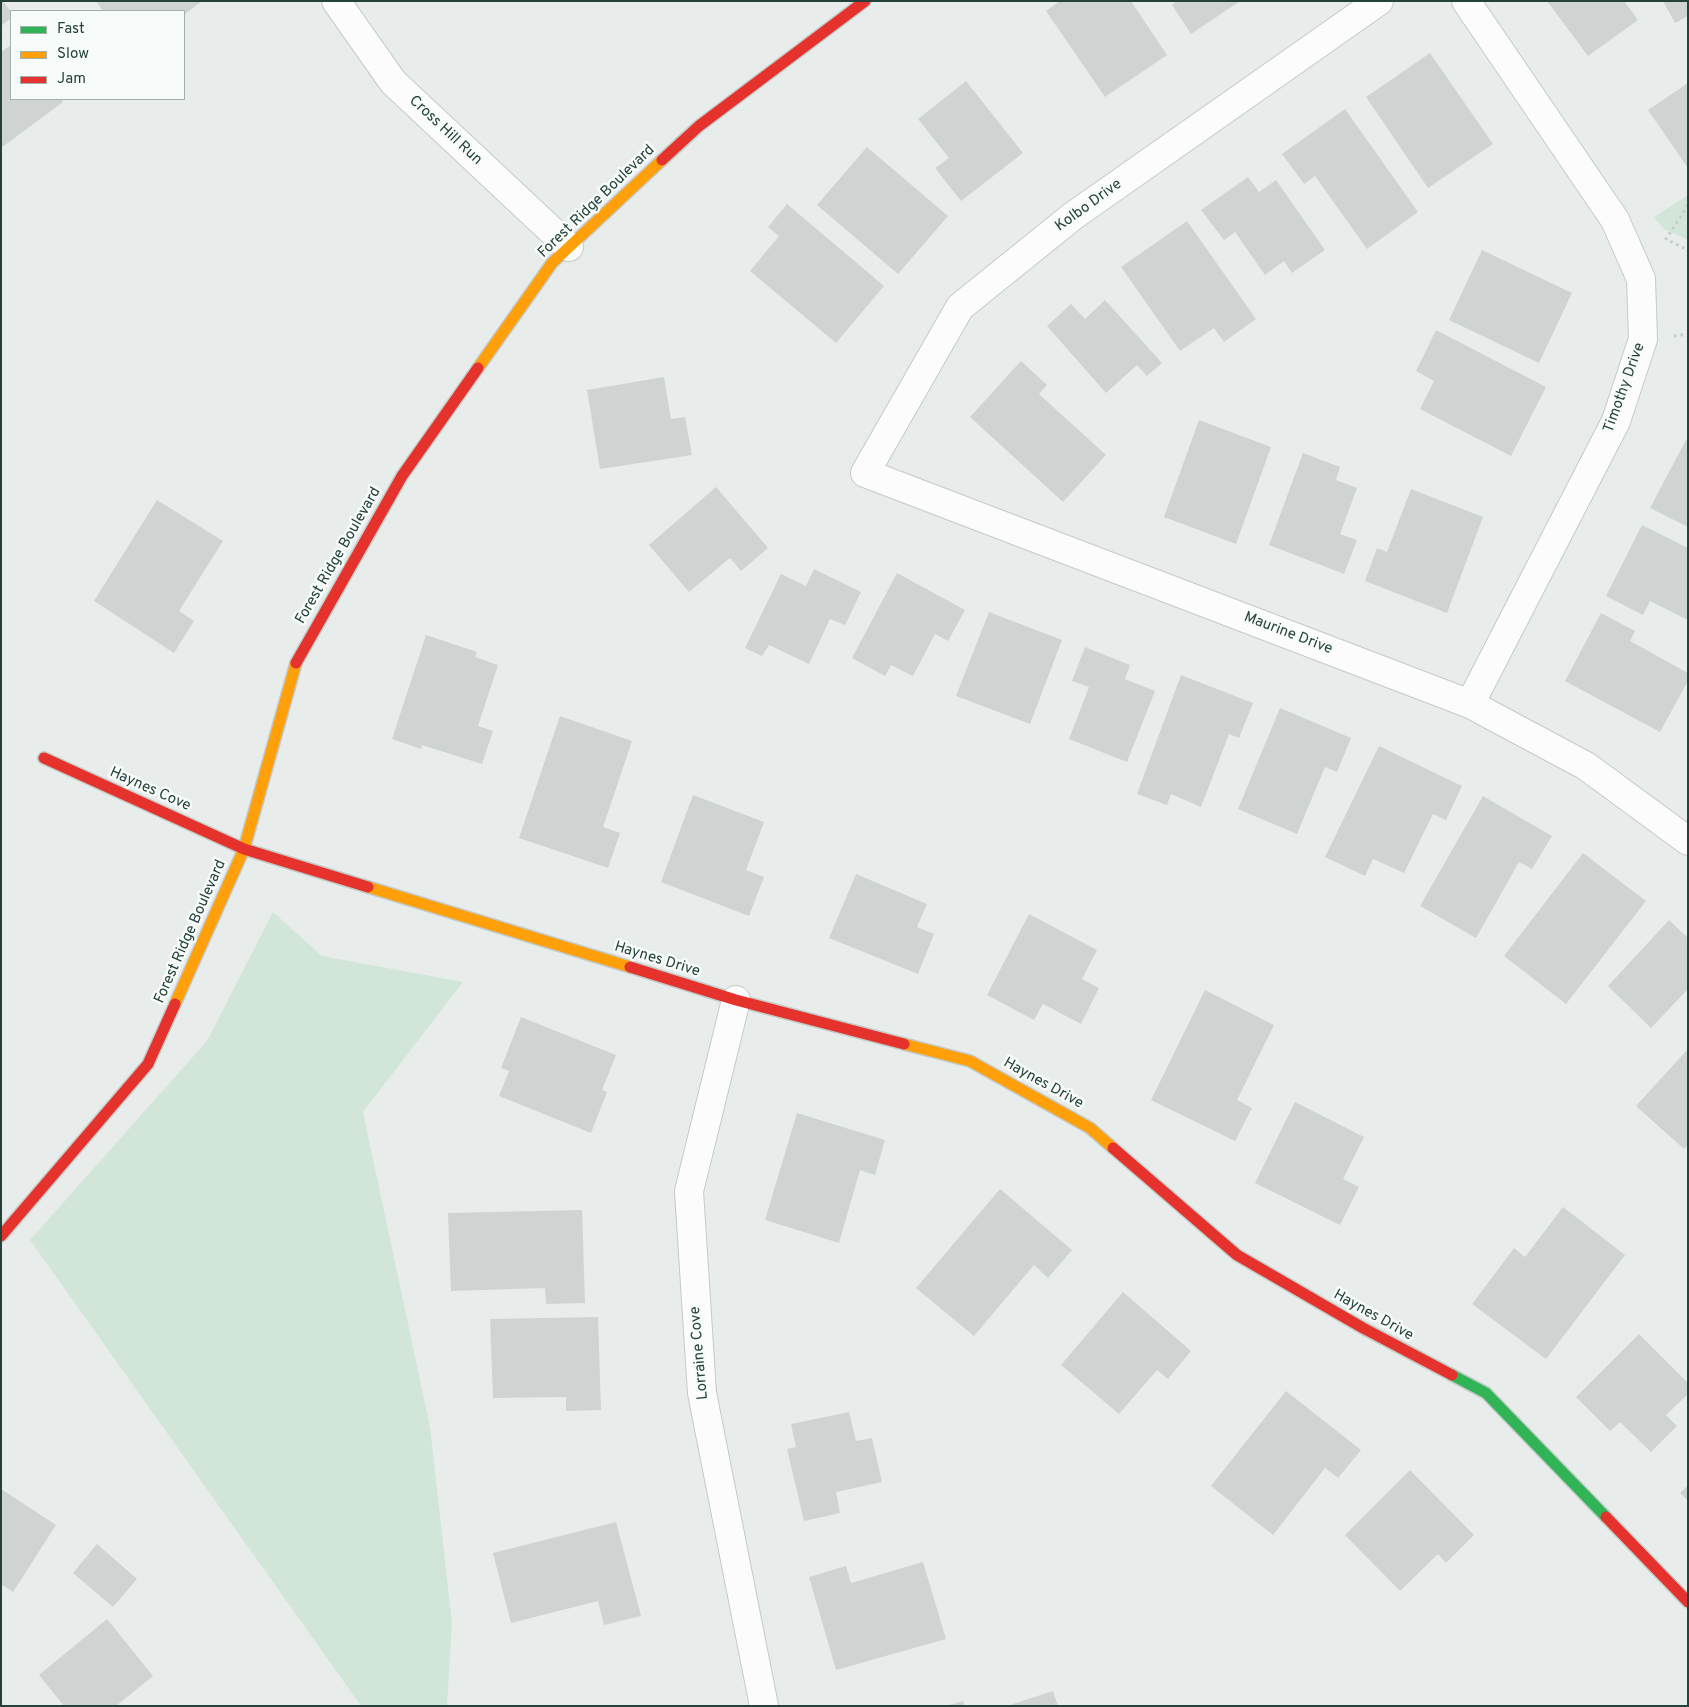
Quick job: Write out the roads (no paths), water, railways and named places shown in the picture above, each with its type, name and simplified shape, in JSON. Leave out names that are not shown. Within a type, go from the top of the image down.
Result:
[{"type":"street","name":"Cross Hill Run","points":[[336,1],[393,82],[569,247]]},
{"type":"street","name":"Forest Ridge Boulevard","points":[[1,1236],[148,1064],[244,849],[297,660],[402,476],[552,263],[699,126],[865,1]]},
{"type":"street","name":"Kolbo Drive","points":[[865,473],[960,307],[1073,216],[1380,1]]},
{"type":"street","name":"Timothy Drive","points":[[1466,1],[1615,220],[1641,279],[1644,339],[1616,421],[1470,704]]},
{"type":"street","name":"Maurine Drive","points":[[865,473],[1470,704],[1586,766],[1688,841]]},
{"type":"street","name":"Haynes Cove","points":[[44,758],[244,849]]},
{"type":"street","name":"Haynes Drive","points":[[244,849],[736,1000],[970,1061],[1090,1128],[1237,1255],[1363,1328],[1486,1393],[1688,1602]]},
{"type":"street","name":"Lorraine Cove","points":[[736,1000],[689,1191],[702,1393],[764,1706]]}]
